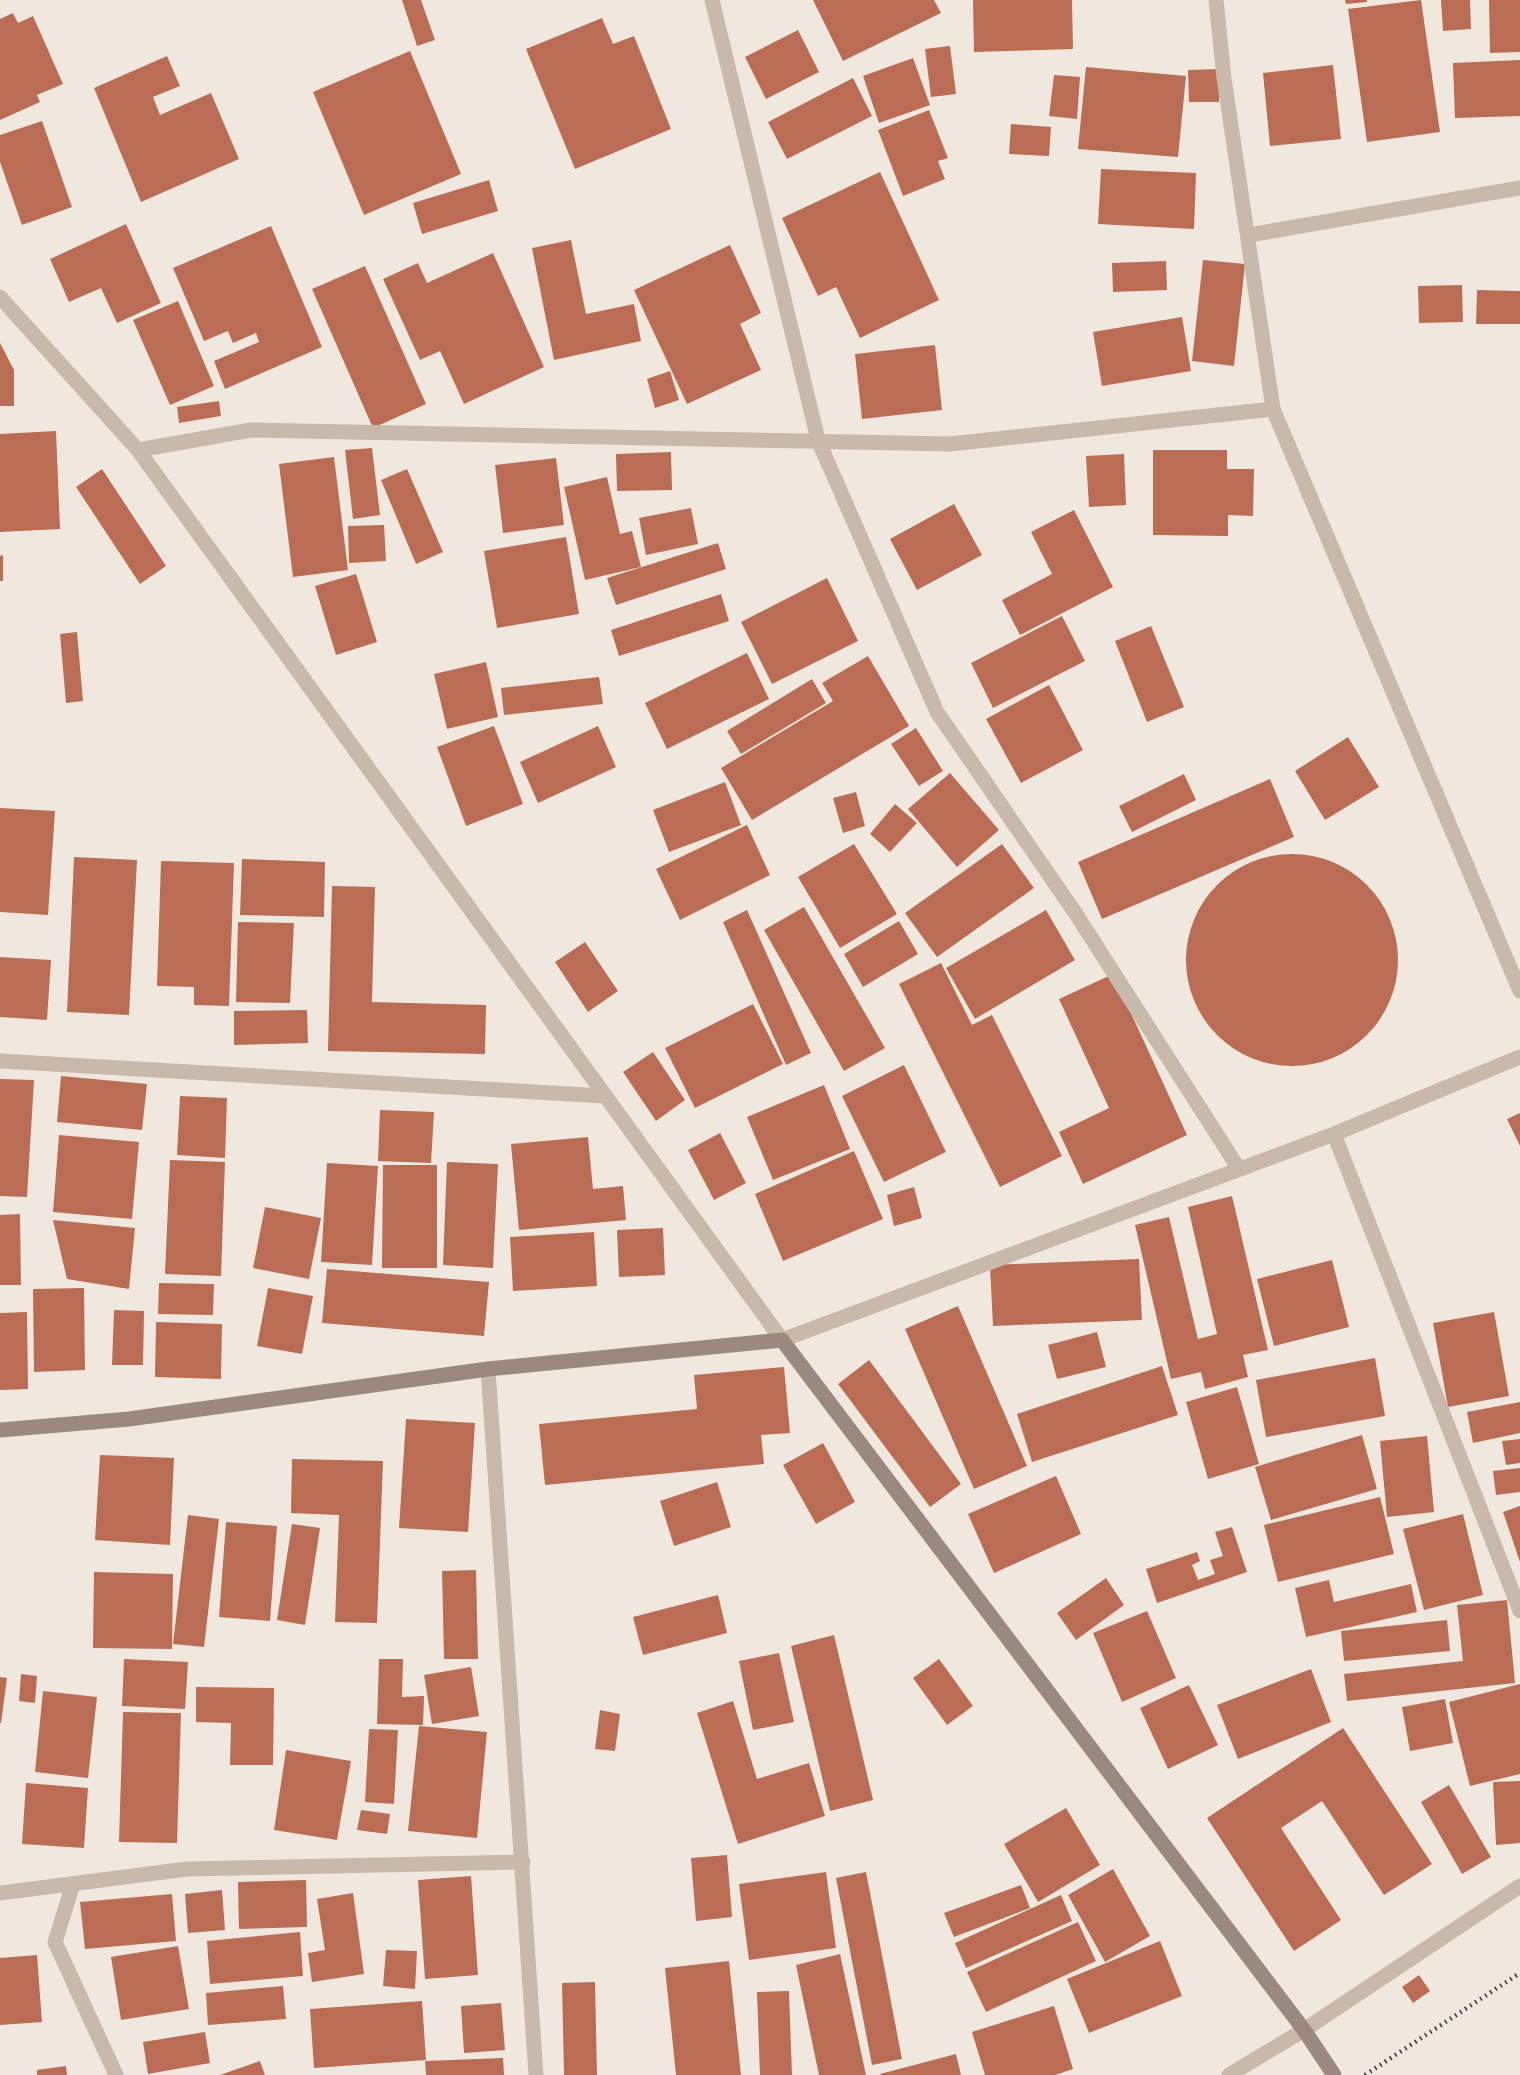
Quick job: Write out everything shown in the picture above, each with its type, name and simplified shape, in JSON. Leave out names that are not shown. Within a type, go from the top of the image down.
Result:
[{"type":"street","points":[[712,0],[818,440],[936,712],[1076,914],[1239,1169]]},
{"type":"street","points":[[1216,0],[1224,78],[1250,235],[1274,409],[1520,992]]},
{"type":"street","points":[[1250,235],[1520,188]]},
{"type":"street","points":[[0,297],[138,450],[783,1340],[1304,2030],[1334,2075]]},
{"type":"street","points":[[138,450],[251,430],[950,444],[1274,409]]},
{"type":"street","points":[[0,1430],[129,1419],[488,1369],[783,1340],[1334,1134],[1520,1058]]},
{"type":"street","points":[[0,1061],[604,1096]]},
{"type":"street","points":[[1334,1134],[1520,1611]]},
{"type":"street","points":[[488,1369],[536,2075]]},
{"type":"street","points":[[0,1893],[187,1869],[523,1862]]},
{"type":"street","points":[[73,1884],[55,1942],[116,2075]]},
{"type":"street","points":[[1228,2075],[1304,2030],[1520,1886]]},
{"type":"building","points":[[402,0],[421,0],[435,40],[417,46]]},
{"type":"building","points":[[813,0],[934,0],[941,13],[843,61]]},
{"type":"building","points":[[973,0],[1072,0],[1073,49],[974,52]]},
{"type":"building","points":[[1345,0],[1367,0],[1367,2],[1346,4]]},
{"type":"building","points":[[1421,0],[1440,132],[1367,142],[1348,9]]},
{"type":"building","points":[[1441,0],[1470,0],[1471,29],[1443,31]]},
{"type":"building","points":[[1489,0],[1520,0],[1520,52],[1490,53]]},
{"type":"building","points":[[13,13],[18,23],[33,16],[63,84],[37,95],[40,102],[0,120],[0,19]]},
{"type":"building","points":[[602,18],[613,44],[634,36],[671,129],[575,169],[526,49]]},
{"type":"building","points":[[798,30],[819,72],[766,99],[745,57]]},
{"type":"building","points":[[950,46],[956,94],[931,97],[925,49]]},
{"type":"building","points":[[410,51],[461,174],[364,215],[313,92]]},
{"type":"building","points":[[167,56],[180,86],[153,97],[160,115],[211,93],[239,159],[141,202],[94,88]]},
{"type":"building","points":[[913,58],[930,105],[879,123],[863,76]]},
{"type":"building","points":[[1520,60],[1520,116],[1455,118],[1453,63]]},
{"type":"building","points":[[1333,65],[1341,139],[1270,146],[1263,73]]},
{"type":"building","points":[[1086,67],[1186,76],[1178,157],[1078,149]]},
{"type":"building","points":[[1219,69],[1219,102],[1189,102],[1188,70]]},
{"type":"building","points":[[1054,75],[1080,77],[1077,119],[1049,116]]},
{"type":"building","points":[[853,78],[872,116],[787,159],[768,122]]},
{"type":"building","points":[[929,110],[948,158],[938,161],[945,179],[903,196],[878,130]]},
{"type":"building","points":[[42,121],[72,207],[22,225],[0,162],[0,135]]},
{"type":"building","points":[[1011,124],[1051,127],[1049,156],[1009,154]]},
{"type":"building","points":[[1101,169],[1196,173],[1194,229],[1098,224]]},
{"type":"building","points":[[880,172],[939,300],[860,338],[836,287],[818,296],[782,218]]},
{"type":"building","points":[[489,180],[498,211],[422,234],[413,203]]},
{"type":"building","points":[[126,224],[161,303],[117,323],[101,288],[69,302],[50,259]]},
{"type":"building","points":[[271,226],[322,347],[225,389],[214,361],[259,342],[256,333],[233,343],[228,331],[204,341],[173,268]]},
{"type":"building","points":[[571,240],[586,314],[634,304],[641,341],[554,360],[532,248]]},
{"type":"building","points":[[730,245],[761,313],[740,324],[761,370],[687,404],[634,290]]},
{"type":"building","points":[[493,253],[544,367],[464,404],[440,351],[420,360],[383,279],[418,263],[427,283]]},
{"type":"building","points":[[1203,260],[1245,264],[1234,366],[1192,361]]},
{"type":"building","points":[[1166,261],[1167,290],[1113,292],[1112,263]]},
{"type":"building","points":[[365,266],[426,404],[373,428],[312,289]]},
{"type":"building","points":[[1462,285],[1463,322],[1419,323],[1418,286]]},
{"type":"building","points":[[1477,290],[1520,291],[1520,324],[1476,324]]},
{"type":"building","points":[[178,301],[214,386],[170,405],[133,320]]},
{"type":"building","points":[[1182,317],[1191,371],[1102,386],[1093,332]]},
{"type":"building","points":[[0,343],[14,370],[14,406],[0,406]]},
{"type":"building","points":[[935,345],[942,410],[862,419],[855,354]]},
{"type":"building","points":[[670,371],[679,400],[655,408],[647,379]]},
{"type":"building","points":[[219,401],[221,416],[179,423],[177,407]]},
{"type":"building","points":[[56,431],[60,529],[0,532],[0,434]]},
{"type":"building","points":[[372,448],[380,515],[353,519],[345,450]]},
{"type":"building","points":[[1153,450],[1227,450],[1227,469],[1254,469],[1253,516],[1228,515],[1228,536],[1153,535]]},
{"type":"building","points":[[671,452],[672,490],[617,491],[616,454]]},
{"type":"building","points":[[1124,454],[1126,505],[1089,507],[1086,456]]},
{"type":"building","points":[[334,457],[348,570],[293,577],[279,464]]},
{"type":"building","points":[[556,458],[564,525],[503,533],[495,465]]},
{"type":"building","points":[[102,469],[166,566],[140,584],[76,487]]},
{"type":"building","points":[[407,469],[443,552],[416,564],[381,480]]},
{"type":"building","points":[[607,477],[620,534],[632,531],[641,567],[585,580],[564,487]]},
{"type":"building","points":[[954,504],[982,555],[917,590],[890,539]]},
{"type":"building","points":[[691,508],[698,544],[646,555],[639,518]]},
{"type":"building","points":[[1074,510],[1113,587],[1020,635],[1002,600],[1052,574],[1031,532]]},
{"type":"building","points":[[384,525],[386,561],[349,563],[348,526]]},
{"type":"building","points":[[566,537],[579,614],[497,628],[484,551]]},
{"type":"building","points":[[718,543],[726,569],[616,605],[607,578]]},
{"type":"building","points":[[3,555],[3,581],[0,581],[0,556]]},
{"type":"building","points":[[356,574],[377,642],[336,655],[315,586]]},
{"type":"building","points":[[827,578],[858,641],[772,684],[741,622]]},
{"type":"building","points":[[721,594],[729,621],[619,656],[611,630]]},
{"type":"building","points":[[1062,616],[1085,661],[993,708],[971,663]]},
{"type":"building","points":[[1151,626],[1184,707],[1147,722],[1115,641]]},
{"type":"building","points":[[77,632],[83,701],[66,703],[60,634]]},
{"type":"building","points":[[747,653],[769,699],[667,749],[645,703]]},
{"type":"building","points":[[868,656],[909,726],[752,820],[721,768],[833,701],[822,683]]},
{"type":"building","points":[[486,662],[498,717],[447,729],[434,674]]},
{"type":"building","points":[[599,677],[603,704],[504,715],[501,688]]},
{"type":"building","points":[[812,679],[826,703],[741,754],[727,731]]},
{"type":"building","points":[[1049,685],[1083,750],[1021,783],[986,719]]},
{"type":"building","points":[[494,726],[523,804],[466,826],[437,747]]},
{"type":"building","points":[[598,726],[616,767],[538,803],[520,762]]},
{"type":"building","points":[[916,728],[943,771],[919,786],[891,744]]},
{"type":"building","points":[[1348,737],[1379,787],[1325,820],[1295,771]]},
{"type":"building","points":[[950,773],[999,830],[957,867],[908,809]]},
{"type":"building","points":[[1184,774],[1196,800],[1132,832],[1119,806]]},
{"type":"building","points":[[1270,779],[1294,837],[1102,919],[1078,862]]},
{"type":"building","points":[[725,782],[741,825],[669,852],[653,810]]},
{"type":"building","points":[[856,792],[865,826],[843,833],[833,798]]},
{"type":"building","points":[[895,804],[917,823],[890,852],[870,834]]},
{"type":"building","points":[[0,808],[55,811],[48,915],[0,912]]},
{"type":"building","points":[[747,825],[770,875],[680,920],[656,869]]},
{"type":"building","points":[[854,844],[897,914],[840,948],[798,877]]},
{"type":"building","points":[[1002,844],[1034,888],[937,957],[905,913]]},
{"type":"building","points":[[1282,854],[1302,854],[1323,858],[1342,866],[1367,885],[1380,901],[1390,919],[1396,939],[1398,960],[1396,981],[1390,1001],[1380,1019],[1367,1035],[1342,1054],[1323,1062],[1302,1066],[1282,1066],[1261,1062],[1242,1054],[1210,1027],[1198,1010],[1190,991],[1186,970],[1186,950],[1190,929],[1198,910],[1225,878],[1242,866],[1261,858]]},
{"type":"building","points":[[74,857],[137,860],[129,1015],[67,1012]]},
{"type":"building","points":[[242,859],[325,862],[324,917],[240,915]]},
{"type":"building","points":[[161,861],[234,863],[229,1006],[194,1005],[194,987],[157,986]]},
{"type":"building","points":[[332,886],[375,887],[372,1002],[486,1005],[485,1054],[328,1051]]},
{"type":"building","points":[[804,907],[885,1048],[844,1071],[764,930]]},
{"type":"building","points":[[747,910],[811,1053],[786,1065],[723,922]]},
{"type":"building","points":[[1046,910],[1075,960],[975,1019],[946,968]]},
{"type":"building","points":[[899,921],[918,954],[863,987],[844,954]]},
{"type":"building","points":[[238,922],[294,923],[290,1003],[236,1002]]},
{"type":"building","points":[[585,942],[618,991],[588,1012],[555,962]]},
{"type":"building","points":[[0,957],[51,960],[47,1020],[0,1017]]},
{"type":"building","points":[[941,963],[972,1025],[992,1015],[1062,1156],[1000,1187],[899,984]]},
{"type":"building","points":[[1113,974],[1187,1135],[1083,1184],[1059,1132],[1109,1108],[1059,999]]},
{"type":"building","points":[[753,1004],[783,1064],[695,1108],[665,1048]]},
{"type":"building","points":[[307,1010],[308,1043],[234,1045],[234,1011]]},
{"type":"building","points":[[653,1052],[685,1100],[656,1121],[623,1072]]},
{"type":"building","points":[[904,1065],[946,1152],[884,1182],[842,1096]]},
{"type":"building","points":[[61,1076],[147,1084],[142,1130],[57,1122]]},
{"type":"building","points":[[0,1079],[34,1080],[27,1197],[0,1196]]},
{"type":"building","points":[[824,1085],[850,1149],[773,1180],[747,1117]]},
{"type":"building","points":[[180,1096],[227,1098],[225,1158],[177,1155]]},
{"type":"building","points":[[380,1110],[434,1112],[431,1163],[378,1161]]},
{"type":"building","points":[[1520,1113],[1520,1146],[1507,1119]]},
{"type":"building","points":[[720,1133],[746,1183],[714,1200],[688,1150]]},
{"type":"building","points":[[59,1135],[139,1142],[132,1219],[53,1212]]},
{"type":"building","points":[[588,1137],[593,1189],[623,1186],[626,1220],[519,1230],[511,1144]]},
{"type":"building","points":[[854,1151],[883,1219],[783,1261],[755,1194]]},
{"type":"building","points":[[170,1160],[225,1162],[221,1276],[165,1274]]},
{"type":"building","points":[[447,1162],[498,1164],[493,1268],[443,1265]]},
{"type":"building","points":[[327,1163],[378,1166],[372,1265],[321,1262]]},
{"type":"building","points":[[383,1165],[437,1165],[437,1268],[382,1268]]},
{"type":"building","points":[[914,1187],[922,1218],[894,1226],[887,1195]]},
{"type":"building","points":[[1232,1196],[1268,1350],[1243,1355],[1248,1377],[1205,1389],[1201,1372],[1171,1379],[1135,1225],[1169,1217],[1198,1339],[1217,1334],[1188,1207]]},
{"type":"building","points":[[265,1207],[321,1218],[309,1279],[253,1268]]},
{"type":"building","points":[[20,1214],[21,1285],[0,1285],[0,1215]]},
{"type":"building","points":[[53,1220],[135,1228],[129,1289],[67,1279]]},
{"type":"building","points":[[663,1228],[665,1275],[619,1277],[617,1230]]},
{"type":"building","points":[[594,1232],[597,1286],[513,1291],[510,1237]]},
{"type":"building","points":[[1139,1259],[1142,1320],[993,1326],[990,1265]]},
{"type":"building","points":[[1332,1260],[1349,1327],[1274,1346],[1257,1279]]},
{"type":"building","points":[[327,1269],[489,1282],[484,1336],[322,1323]]},
{"type":"building","points":[[159,1283],[214,1284],[213,1315],[158,1314]]},
{"type":"building","points":[[84,1288],[85,1370],[34,1372],[33,1289]]},
{"type":"building","points":[[268,1288],[313,1296],[302,1354],[257,1346]]},
{"type":"building","points":[[958,1306],[1027,1466],[974,1489],[905,1329]]},
{"type":"building","points":[[114,1310],[144,1311],[143,1365],[112,1365]]},
{"type":"building","points":[[27,1312],[28,1389],[0,1390],[0,1313]]},
{"type":"building","points":[[1494,1312],[1509,1396],[1448,1407],[1433,1323]]},
{"type":"building","points":[[156,1322],[222,1324],[221,1379],[155,1377]]},
{"type":"building","points":[[1097,1332],[1106,1367],[1057,1379],[1048,1345]]},
{"type":"building","points":[[1375,1358],[1385,1416],[1266,1437],[1256,1380]]},
{"type":"building","points":[[869,1360],[961,1484],[930,1507],[838,1384]]},
{"type":"building","points":[[1162,1366],[1178,1415],[1032,1462],[1017,1414]]},
{"type":"building","points":[[784,1367],[790,1433],[761,1435],[764,1464],[545,1485],[539,1424],[697,1409],[694,1375]]},
{"type":"building","points":[[1237,1387],[1259,1464],[1208,1479],[1186,1402]]},
{"type":"building","points":[[1520,1402],[1520,1433],[1473,1443],[1467,1412]]},
{"type":"building","points":[[406,1419],[475,1423],[468,1532],[399,1528]]},
{"type":"building","points":[[1362,1435],[1377,1489],[1271,1520],[1255,1467]]},
{"type":"building","points":[[1427,1436],[1434,1512],[1387,1517],[1380,1441]]},
{"type":"building","points":[[1520,1439],[1520,1463],[1506,1465],[1502,1441]]},
{"type":"building","points":[[823,1443],[855,1502],[816,1524],[783,1465]]},
{"type":"building","points":[[100,1455],[174,1458],[170,1545],[95,1540]]},
{"type":"building","points":[[292,1459],[383,1461],[377,1623],[335,1622],[339,1515],[291,1513]]},
{"type":"building","points":[[1520,1468],[1520,1492],[1496,1495],[1493,1471]]},
{"type":"building","points":[[1056,1476],[1081,1534],[994,1573],[968,1514]]},
{"type":"building","points":[[717,1482],[731,1527],[674,1546],[660,1501]]},
{"type":"building","points":[[1380,1497],[1394,1554],[1278,1582],[1264,1525]]},
{"type":"building","points":[[1520,1506],[1520,1562],[1503,1512]]},
{"type":"building","points":[[1463,1514],[1483,1595],[1424,1610],[1403,1529]]},
{"type":"building","points":[[188,1515],[219,1519],[204,1647],[173,1644]]},
{"type":"building","points":[[226,1522],[277,1526],[270,1621],[219,1617]]},
{"type":"building","points":[[292,1524],[320,1528],[305,1625],[277,1620]]},
{"type":"building","points":[[1232,1527],[1247,1572],[1157,1603],[1146,1569],[1197,1552],[1200,1561],[1192,1565],[1198,1580],[1215,1574],[1210,1560],[1223,1556],[1215,1532]]},
{"type":"building","points":[[476,1570],[478,1659],[444,1659],[442,1571]]},
{"type":"building","points":[[94,1572],[173,1574],[172,1649],[93,1648]]},
{"type":"building","points":[[1106,1578],[1124,1605],[1076,1640],[1057,1613]]},
{"type":"building","points":[[1329,1580],[1334,1602],[1411,1584],[1417,1612],[1306,1637],[1295,1588]]},
{"type":"building","points":[[718,1595],[727,1633],[643,1655],[633,1617]]},
{"type":"building","points":[[1507,1600],[1515,1683],[1347,1701],[1344,1674],[1463,1661],[1457,1605]]},
{"type":"building","points":[[1147,1611],[1176,1678],[1122,1702],[1093,1633]]},
{"type":"building","points":[[1447,1620],[1450,1651],[1344,1661],[1341,1631]]},
{"type":"building","points":[[834,1635],[873,1800],[830,1811],[791,1646]]},
{"type":"building","points":[[779,1653],[794,1722],[753,1730],[739,1661]]},
{"type":"building","points":[[124,1659],[188,1662],[185,1709],[122,1706]]},
{"type":"building","points":[[379,1659],[403,1659],[402,1697],[424,1696],[423,1725],[377,1724]]},
{"type":"building","points":[[939,1659],[973,1706],[947,1725],[913,1678]]},
{"type":"building","points":[[471,1667],[479,1716],[432,1724],[424,1675]]},
{"type":"building","points":[[1311,1669],[1331,1722],[1238,1759],[1217,1705]]},
{"type":"building","points":[[21,1674],[37,1676],[35,1703],[19,1701]]},
{"type":"building","points":[[0,1677],[7,1678],[1,1723],[0,1723]]},
{"type":"building","points":[[1520,1684],[1520,1774],[1470,1786],[1449,1702]]},
{"type":"building","points":[[1189,1685],[1218,1745],[1168,1769],[1140,1708]]},
{"type":"building","points":[[196,1687],[274,1688],[273,1765],[230,1765],[231,1723],[196,1722]]},
{"type":"building","points":[[43,1691],[97,1697],[88,1778],[35,1772]]},
{"type":"building","points":[[1445,1699],[1453,1743],[1410,1751],[1402,1707]]},
{"type":"building","points":[[733,1701],[757,1779],[809,1763],[825,1816],[738,1844],[697,1713]]},
{"type":"building","points":[[600,1710],[620,1714],[615,1751],[595,1749]]},
{"type":"building","points":[[123,1712],[181,1713],[177,1843],[119,1842]]},
{"type":"building","points":[[419,1726],[487,1732],[477,1838],[408,1831]]},
{"type":"building","points":[[1343,1728],[1432,1864],[1384,1895],[1322,1801],[1281,1828],[1341,1920],[1294,1951],[1207,1818]]},
{"type":"building","points":[[369,1729],[398,1730],[394,1804],[365,1802]]},
{"type":"building","points":[[286,1750],[351,1761],[337,1840],[274,1830]]},
{"type":"building","points":[[1520,1781],[1520,1843],[1496,1845],[1493,1782]]},
{"type":"building","points":[[26,1783],[88,1788],[84,1848],[22,1844]]},
{"type":"building","points":[[1449,1785],[1491,1857],[1462,1874],[1421,1802]]},
{"type":"building","points":[[1066,1808],[1100,1865],[1038,1902],[1004,1844]]},
{"type":"building","points":[[361,1810],[390,1814],[387,1834],[357,1830]]},
{"type":"building","points":[[727,1855],[732,1917],[696,1921],[691,1858]]},
{"type":"building","points":[[1113,1869],[1150,1936],[1105,1962],[1068,1895]]},
{"type":"building","points":[[826,1872],[836,1948],[749,1960],[739,1884]]},
{"type":"building","points":[[866,1872],[902,2059],[872,2065],[836,1878]]},
{"type":"building","points":[[471,1876],[478,1975],[425,1979],[418,1880]]},
{"type":"building","points":[[306,1880],[307,1927],[239,1929],[238,1882]]},
{"type":"building","points":[[1021,1885],[1030,1908],[954,1937],[944,1913]]},
{"type":"building","points":[[222,1890],[225,1930],[188,1933],[185,1894]]},
{"type":"building","points":[[353,1893],[364,1974],[312,1982],[308,1953],[325,1950],[317,1899]]},
{"type":"building","points":[[172,1894],[176,1941],[85,1949],[80,1902]]},
{"type":"building","points":[[1061,1895],[1072,1921],[966,1968],[955,1943]]},
{"type":"building","points":[[1078,1922],[1096,1961],[986,2012],[967,1972]]},
{"type":"building","points":[[300,1932],[303,1976],[210,1984],[207,1941]]},
{"type":"building","points":[[1160,1941],[1182,1996],[1089,2033],[1067,1979]]},
{"type":"building","points":[[178,1946],[189,2009],[121,2020],[111,1957]]},
{"type":"building","points":[[386,1950],[417,1951],[415,1989],[383,1986]]},
{"type":"building","points":[[840,1954],[866,2075],[819,2075],[796,1965]]},
{"type":"building","points":[[37,1955],[42,2022],[0,2025],[0,1958]]},
{"type":"building","points":[[729,1961],[741,2075],[676,2075],[665,1968]]},
{"type":"building","points":[[1419,1975],[1430,1991],[1413,2003],[1402,1987]]},
{"type":"building","points":[[595,1982],[597,2075],[564,2075],[562,1983]]},
{"type":"building","points":[[283,1986],[286,2019],[208,2025],[206,1993]]},
{"type":"building","points":[[789,1991],[792,2075],[760,2075],[757,1992]]},
{"type":"building","points":[[422,2001],[426,2060],[314,2068],[310,2009]]},
{"type":"building","points":[[501,2003],[505,2050],[464,2053],[461,2006]]},
{"type":"building","points":[[1054,2006],[1073,2069],[1055,2075],[985,2075],[972,2032]]},
{"type":"building","points":[[205,2032],[210,2063],[148,2074],[143,2042]]},
{"type":"building","points":[[956,2054],[961,2075],[880,2074]]},
{"type":"building","points":[[503,2058],[504,2075],[426,2075],[425,2061]]},
{"type":"building","points":[[260,2061],[265,2075],[220,2075]]},
{"type":"building","points":[[66,2066],[67,2075],[37,2075],[37,2070]]},
{"type":"railway","points":[[1365,2075],[1520,1973]]}]
